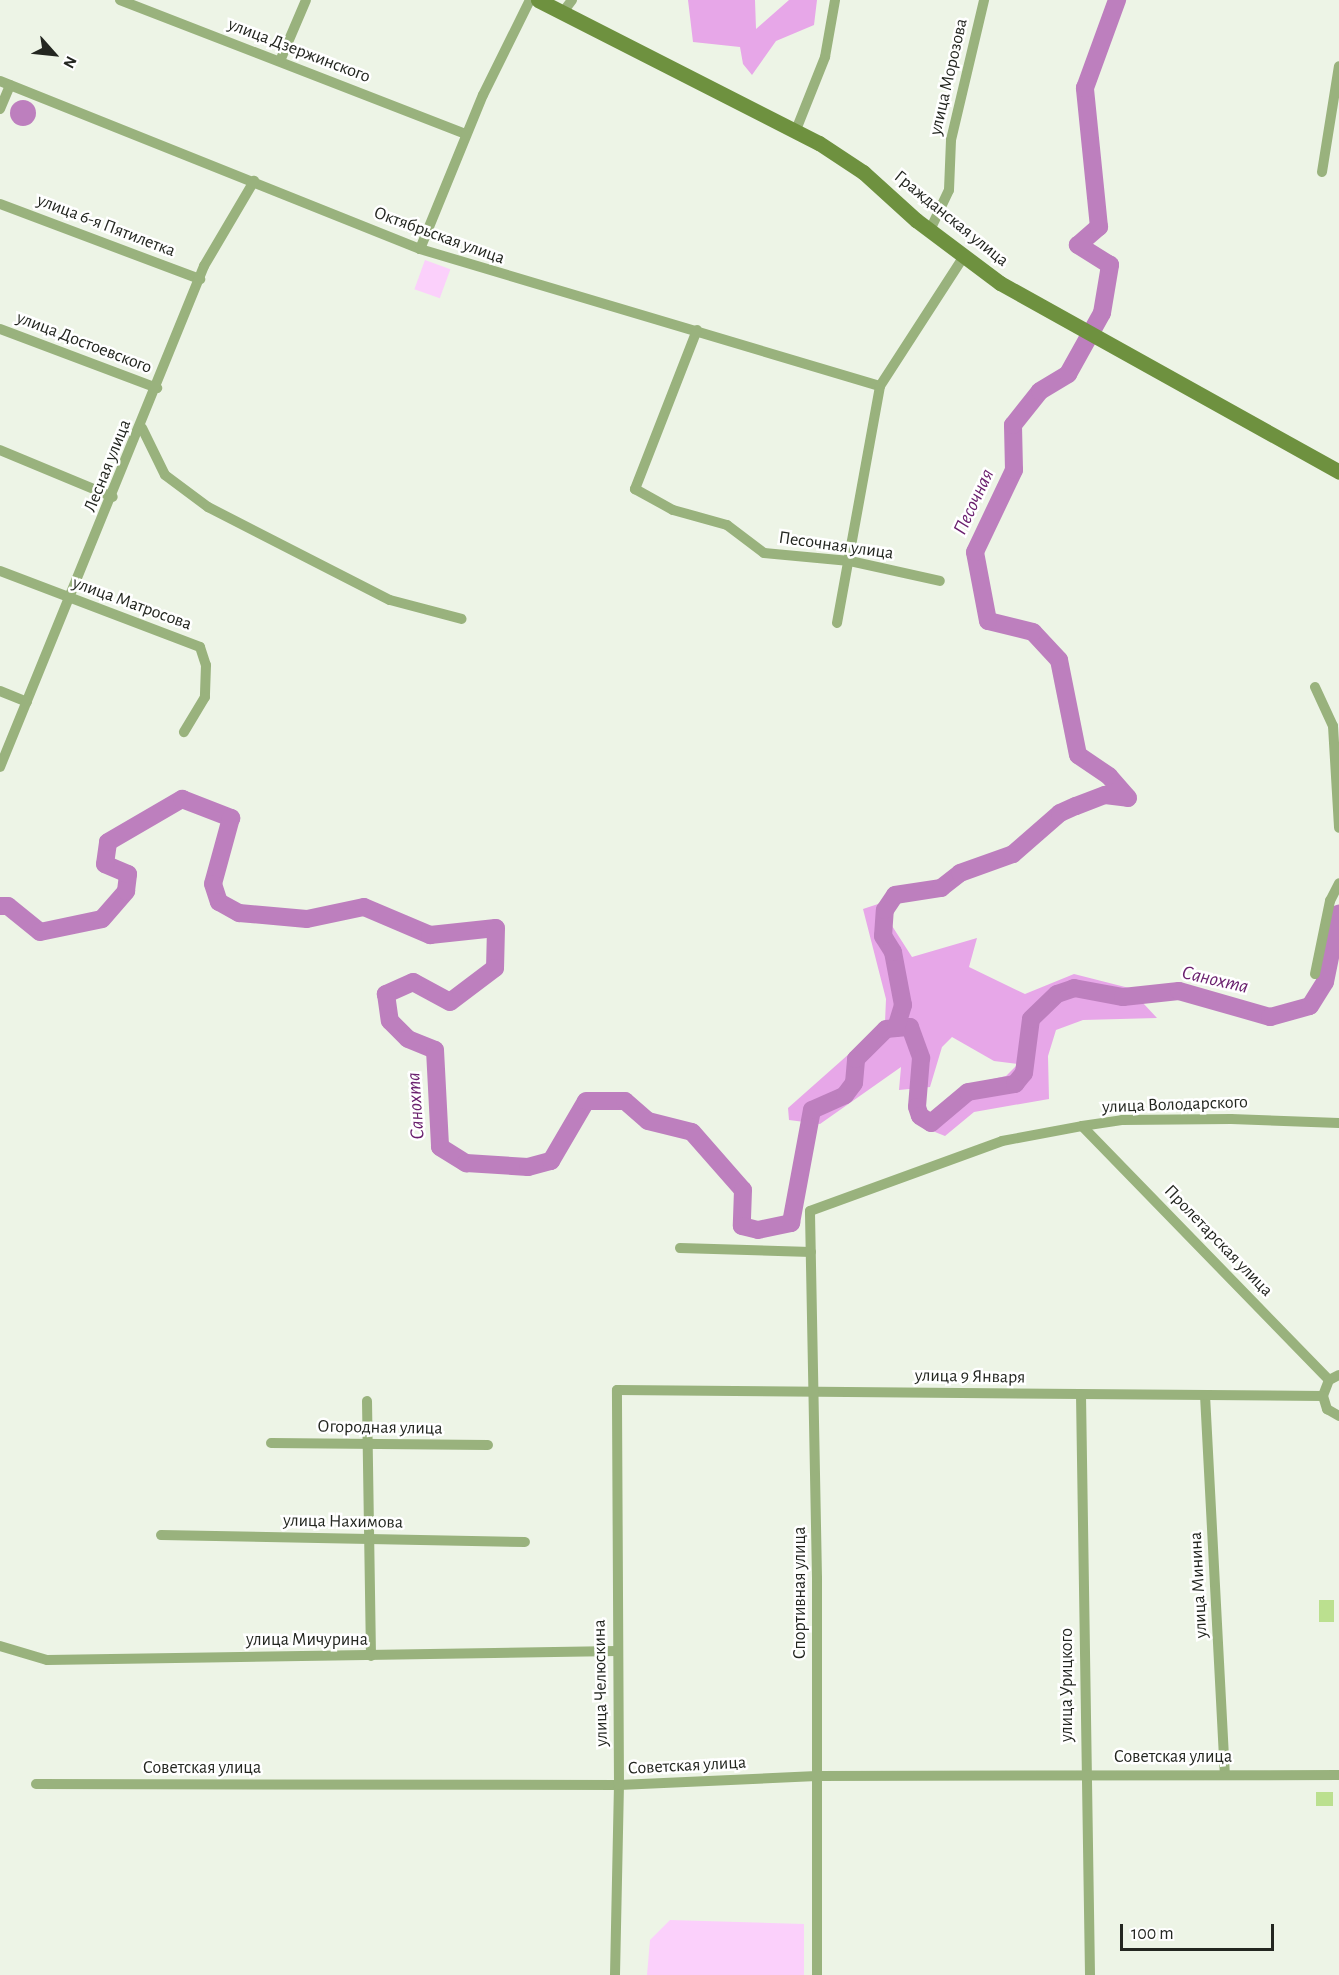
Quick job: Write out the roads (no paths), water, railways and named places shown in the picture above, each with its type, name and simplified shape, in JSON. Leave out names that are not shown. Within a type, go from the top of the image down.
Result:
[{"type":"street","name":"улица Дзержинского","points":[[120,0],[466,134]]},
{"type":"street","points":[[280,61],[306,0]]},
{"type":"street","points":[[420,249],[466,134],[530,0]]},
{"type":"street","name":"Гражданская улица","points":[[538,0],[568,6],[796,130],[863,172],[964,256],[1082,330],[1339,472]]},
{"type":"street","points":[[796,130],[825,57],[836,0]]},
{"type":"street","name":"улица Морозова","points":[[930,230],[949,190],[951,140],[984,0]]},
{"type":"street","points":[[1322,172],[1339,66]]},
{"type":"street","points":[[0,109],[5,83]]},
{"type":"street","name":"Октябрьская улица","points":[[5,83],[420,249],[880,386]]},
{"type":"street","name":"Лесная улица","points":[[0,767],[142,428],[200,279],[254,181]]},
{"type":"street","name":"улица 6-я Пятилетка","points":[[0,204],[200,279]]},
{"type":"street","points":[[837,623],[880,386],[964,256]]},
{"type":"street","name":"улица Достоевского","points":[[0,329],[157,388]]},
{"type":"street","name":"Песочная улица","points":[[697,330],[634,489],[674,510],[727,525],[764,553],[850,561],[940,581]]},
{"type":"street","points":[[142,428],[165,475],[208,507],[390,600],[462,619]]},
{"type":"street","points":[[0,450],[113,497]]},
{"type":"street","name":"улица Матросова","points":[[0,571],[200,647],[206,664],[205,697],[184,732]]},
{"type":"street","points":[[1316,687],[1333,726],[1339,828]]},
{"type":"street","points":[[0,691],[27,702]]},
{"type":"street","points":[[1315,974],[1330,901],[1339,883]]},
{"type":"street","name":"улица Володарского","points":[[810,1211],[1002,1142],[1082,1126],[1122,1120],[1220,1119],[1339,1123]]},
{"type":"street","name":"Пролетарская улица","points":[[1082,1126],[1334,1377]]},
{"type":"street","name":"Спортивная улица","points":[[810,1211],[814,1391],[817,1975]]},
{"type":"street","points":[[680,1248],[811,1252]]},
{"type":"street","points":[[1334,1377],[1323,1396],[1327,1409],[1339,1416]]},
{"type":"street","name":"улица 9 Января","points":[[617,1390],[1323,1396]]},
{"type":"street","name":"улица Челюскина","points":[[615,1975],[619,1785],[617,1390]]},
{"type":"street","name":"улица Урицкого","points":[[1081,1395],[1084,1773],[1090,1975]]},
{"type":"street","name":"улица Минина","points":[[1205,1395],[1225,1773]]},
{"type":"street","points":[[367,1401],[371,1656]]},
{"type":"street","name":"Огородная улица","points":[[271,1443],[368,1447],[488,1445]]},
{"type":"street","name":"улица Нахимова","points":[[161,1535],[525,1542]]},
{"type":"street","name":"улица Мичурина","points":[[0,1646],[47,1660],[617,1651]]},
{"type":"street","name":"Советская улица","points":[[36,1784],[619,1785],[817,1776],[1084,1773],[1339,1775]]},
{"type":"waterway","name":"Песочная","points":[[896,1028],[903,1005],[893,952],[883,936],[885,910],[895,895],[941,888],[960,873],[1013,854],[1060,813],[1076,806],[1105,795],[1128,798],[1109,776],[1078,755],[1059,660],[1033,632],[988,621],[975,552],[1014,470],[1013,425],[1040,391],[1068,374],[1102,313],[1110,265],[1078,245],[1099,227],[1085,88],[1117,0]]},
{"type":"waterway","name":"Санохта","points":[[0,906],[8,906],[40,932],[102,919],[126,891],[128,874],[105,864],[108,842],[182,799],[231,818],[213,884],[219,902],[239,913],[307,919],[364,907],[430,935],[496,928],[495,968],[450,1002],[413,982],[386,994],[390,1021],[408,1039],[435,1050],[440,1147],[466,1163],[528,1167],[551,1161],[586,1101],[625,1101],[648,1121],[692,1132],[743,1190],[742,1226],[758,1230],[791,1223],[812,1110],[845,1095],[854,1083],[856,1059],[886,1029],[910,1027],[921,1058],[917,1107],[920,1116],[931,1123],[968,1092],[1015,1084],[1024,1073],[1031,1019],[1057,994],[1074,988],[1123,997],[1179,991],[1270,1017],[1310,1006],[1325,982],[1339,913]]}]
